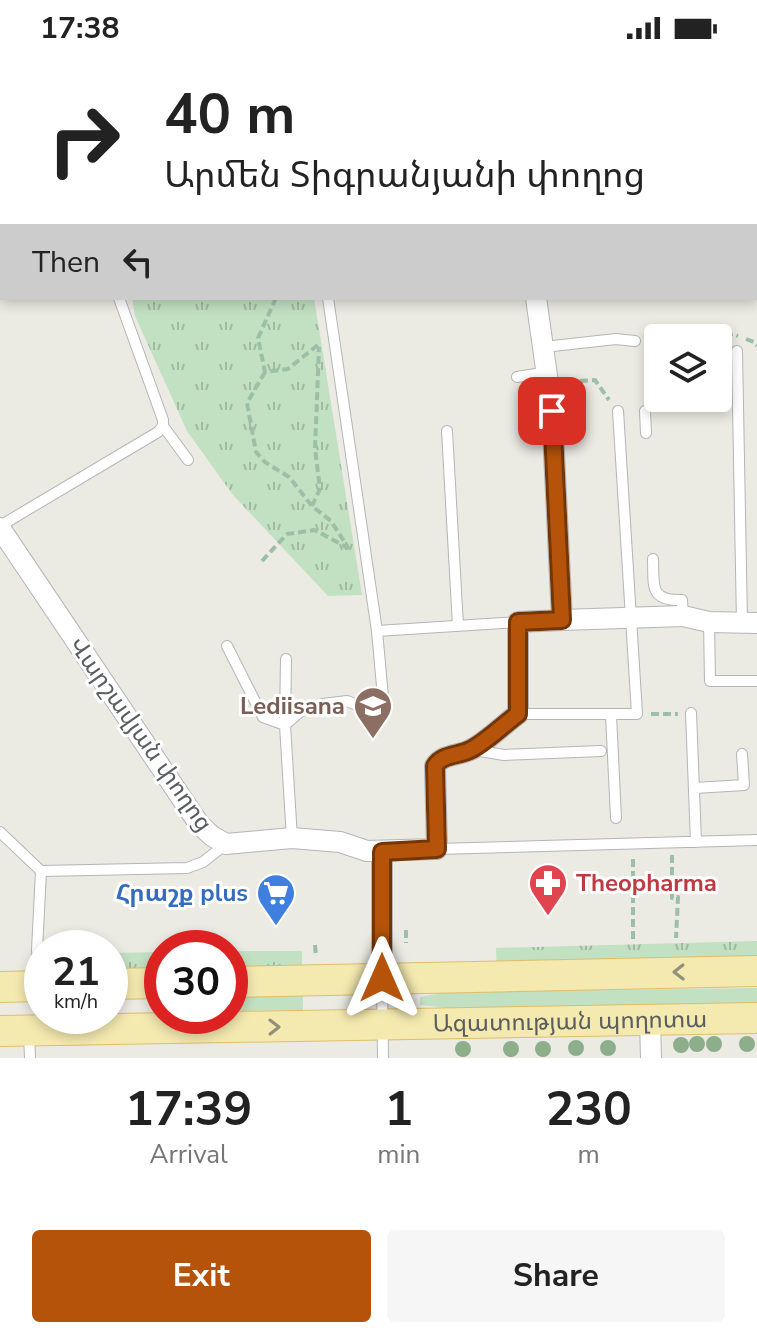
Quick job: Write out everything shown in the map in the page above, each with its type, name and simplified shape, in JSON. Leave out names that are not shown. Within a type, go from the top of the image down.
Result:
[{"type":"main road","name":"Ազատության պողոտա","points":[[248,982],[757,971]]},
{"type":"main road","points":[[0,987],[24,986]]},
{"type":"main road","name":"Ազատության պողոտա","points":[[20,1040],[382,1025],[757,1018]]},
{"type":"street","points":[[536,300],[548,377],[562,620]]},
{"type":"street","name":"Վարշավյան փողոց","points":[[0,527],[199,824],[212,836],[226,844],[292,838],[340,842],[359,850],[382,852],[437,849]]},
{"type":"street","points":[[437,849],[437,762],[472,750],[518,714],[518,622],[683,616],[709,622],[749,623]]},
{"type":"street","points":[[382,852],[382,978]]},
{"type":"street","points":[[650,1020],[651,1058]]},
{"type":"lane","points":[[120,300],[163,426],[188,460]]},
{"type":"lane","points":[[285,725],[301,711],[323,704],[347,701],[377,713],[384,708],[377,631],[328,300]]},
{"type":"lane","points":[[544,347],[634,337]]},
{"type":"lane","points":[[737,351],[749,623]]},
{"type":"lane","points":[[517,377],[548,377]]},
{"type":"lane","points":[[518,714],[637,714],[618,411]]},
{"type":"lane","points":[[645,412],[646,433]]},
{"type":"lane","points":[[0,527],[158,432],[163,426]]},
{"type":"lane","points":[[447,431],[458,626]]},
{"type":"lane","points":[[656,572],[655,590],[667,601],[682,600],[683,616]]},
{"type":"lane","points":[[377,631],[518,622]]},
{"type":"lane","points":[[709,622],[710,681],[757,681]]},
{"type":"lane","points":[[227,646],[263,717],[285,725]]},
{"type":"lane","points":[[286,659],[285,725],[292,838]]},
{"type":"lane","points":[[691,713],[696,842]]},
{"type":"lane","points":[[611,715],[618,812]]},
{"type":"lane","points":[[472,750],[504,755],[601,751]]},
{"type":"lane","points":[[695,788],[744,785],[742,754]]},
{"type":"lane","points":[[0,832],[41,871],[187,868],[203,862],[226,844]]},
{"type":"lane","points":[[437,849],[757,840]]},
{"type":"lane","points":[[38,930],[41,871]]},
{"type":"lane","points":[[382,978],[383,1058]]},
{"type":"path","points":[[275,300],[258,338],[265,372],[247,403],[256,452],[265,462],[289,477],[312,506],[331,521],[349,548]]},
{"type":"path","points":[[265,372],[288,369],[319,344],[315,449],[320,489],[312,506]]},
{"type":"path","points":[[548,377],[595,380],[610,401],[617,400],[618,411]]},
{"type":"path","points":[[262,561],[287,534],[315,530],[366,555]]},
{"type":"path","points":[[637,714],[691,713]]},
{"type":"path","points":[[672,843],[672,898],[678,897],[676,938]]},
{"type":"path","points":[[633,844],[633,939]]},
{"type":"path","points":[[406,930],[406,943]]},
{"type":"path","points":[[315,945],[316,958]]},
{"type":"green space","points":[[132,300],[314,300],[362,595],[328,596],[233,495],[187,431],[135,316]]},
{"type":"green space","points":[[757,941],[757,965],[497,972],[496,948]]},
{"type":"green space","points":[[248,951],[302,951],[302,973],[248,974]]},
{"type":"green space","points":[[144,952],[144,974],[128,974],[128,953]]},
{"type":"green space","points":[[757,988],[757,1004],[448,1008],[420,1005],[420,997],[447,992]]},
{"type":"green space","points":[[303,996],[303,1010],[248,1011],[248,997]]},
{"type":"place","name":"Lediisana","points":[[373,740]]},
{"type":"place","name":"Theopharma","points":[[548,917]]},
{"type":"place","name":"Հրաշք plus","points":[[276,927]]},
{"type":"route","points":[[382,978],[382,852],[437,849],[437,762],[472,750],[518,714],[518,622],[562,620],[552,411]]}]
